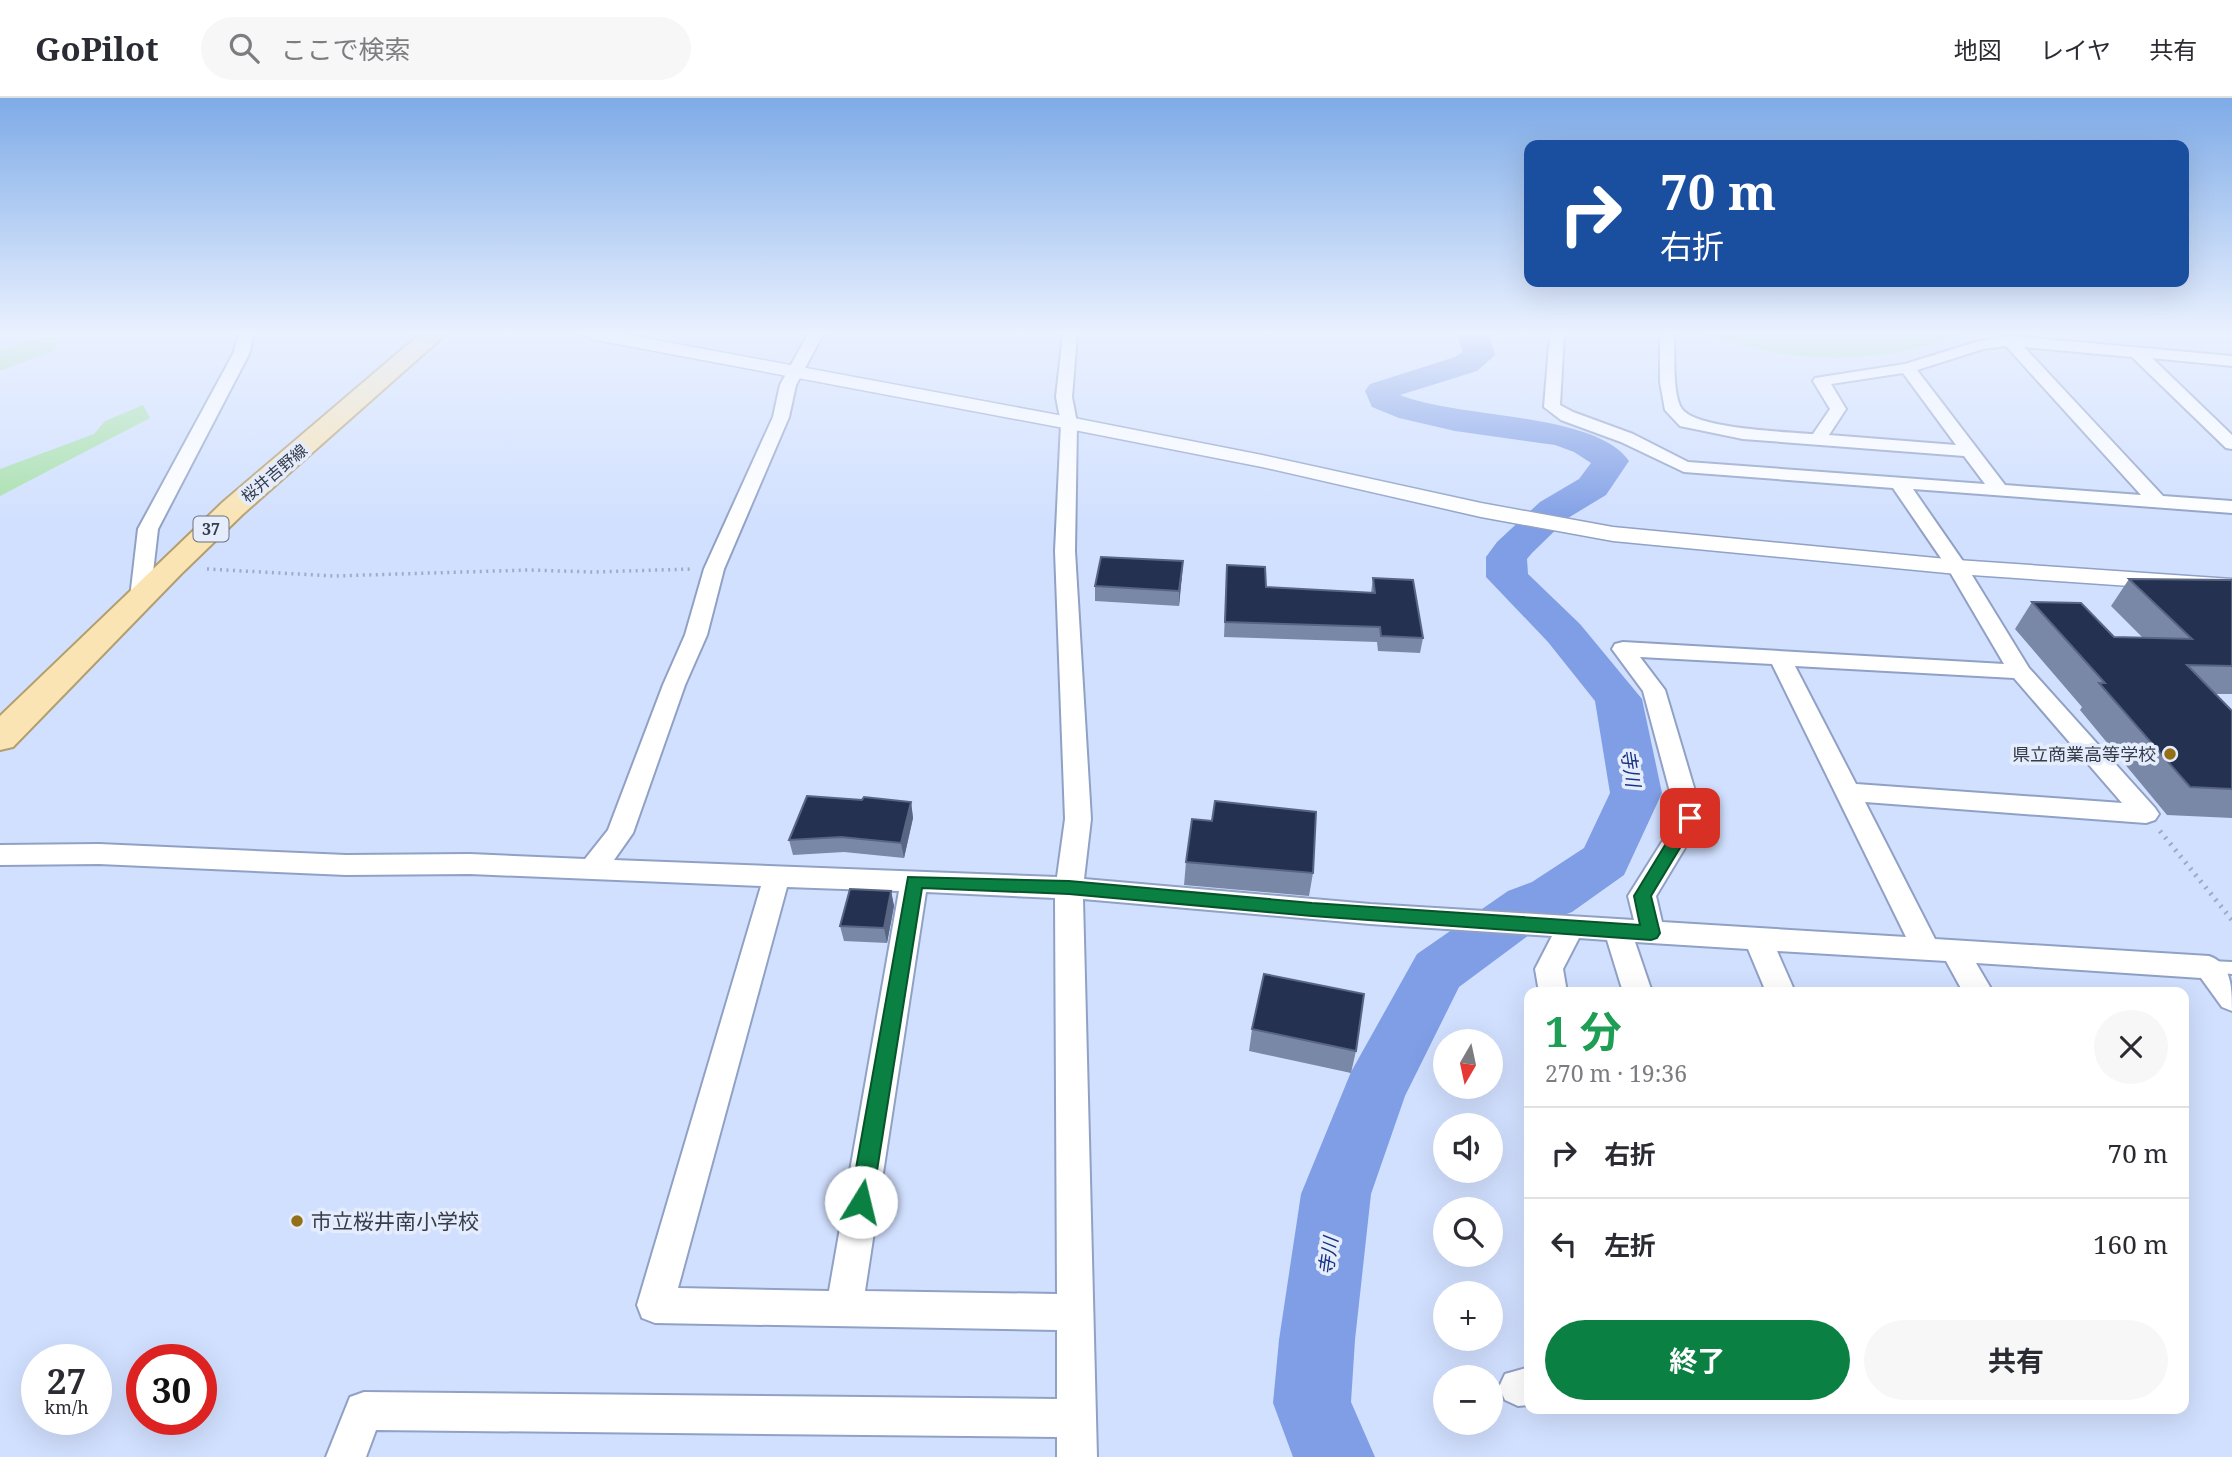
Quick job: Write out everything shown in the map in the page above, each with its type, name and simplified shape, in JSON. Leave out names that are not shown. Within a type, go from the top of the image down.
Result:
[{"type":"main road","name":"桜井吉野線","points":[[0,738],[170,567],[233,508],[361,397]]},
{"type":"street","points":[[140,598],[148,529],[218,397]]},
{"type":"street","points":[[593,868],[620,833],[632,805],[636,785],[696,635],[713,569],[768,449],[785,397]]},
{"type":"street","points":[[931,397],[1262,461],[1480,510],[1613,534],[1957,567],[2232,586]]},
{"type":"street","points":[[1064,397],[1069,423],[1065,551],[1078,819],[1069,887],[1077,1457]]},
{"type":"street","points":[[1553,397],[1552,407],[1567,416],[1627,438],[1684,467],[2232,507]]},
{"type":"street","points":[[1671,397],[1673,410],[1686,422],[1743,434],[1970,451]]},
{"type":"street","points":[[1816,441],[1838,409],[1831,397]]},
{"type":"street","points":[[1930,397],[2000,491]]},
{"type":"street","points":[[2062,397],[2158,502]]},
{"type":"street","points":[[2183,397],[2232,444]]},
{"type":"street","points":[[1900,484],[1957,567],[2020,672],[2146,814]]},
{"type":"street","points":[[1651,933],[1642,896],[1690,818],[1654,690],[1623,649],[2020,672]]},
{"type":"street","points":[[1780,658],[1847,792],[1941,951],[1973,987]]},
{"type":"street","points":[[1847,792],[2146,814]]},
{"type":"street","points":[[0,855],[99,854],[345,865],[470,864],[1069,887],[1570,928],[2221,967],[2232,999]]},
{"type":"street","points":[[777,876],[655,1305],[1076,1312]]},
{"type":"street","points":[[844,1309],[914,881]]},
{"type":"street","points":[[1552,987],[1549,968],[1570,928]]},
{"type":"street","points":[[1618,931],[1635,987]]},
{"type":"street","points":[[1758,940],[1778,987]]},
{"type":"street","points":[[346,1457],[364,1411],[956,1420],[1078,1418]]},
{"type":"path","points":[[170,567],[334,576],[529,569],[593,572],[713,569]]},
{"type":"path","points":[[2146,814],[2232,920]]},
{"type":"green space","points":[[143,405],[150,418],[0,496],[0,469],[94,434],[105,421]]},
{"type":"building","points":[[1101,557],[1183,561],[1179,591],[1095,586]]},
{"type":"building","points":[[1227,565],[1265,567],[1266,587],[1375,593],[1373,578],[1413,580],[1423,638],[1381,636],[1380,627],[1225,622]]},
{"type":"building","points":[[2129,579],[2232,580],[2232,666],[2187,665],[2232,711],[2232,789],[2190,787],[2099,683],[2105,683],[2032,602],[2081,603],[2114,637],[2192,639]]},
{"type":"building","points":[[807,796],[862,800],[864,797],[911,802],[901,843],[841,837],[789,840]]},
{"type":"building","points":[[1215,801],[1316,812],[1313,873],[1186,862],[1192,819],[1212,821]]},
{"type":"building","points":[[850,889],[891,891],[884,928],[840,926]]},
{"type":"building","points":[[1264,974],[1364,994],[1356,1051],[1252,1029]]},
{"type":"waterway","name":"寺川","points":[[1334,1457],[1312,1403],[1317,1340],[1336,1194],[1374,1092],[1438,971],[1528,906],[1552,897],[1605,861],[1636,793],[1618,699],[1564,633],[1507,577],[1506,557],[1554,510],[1592,487],[1611,461],[1600,452],[1573,439],[1440,418],[1411,410],[1384,400],[1383,397]]},
{"type":"place","name":"県立商業高等学校","points":[[2170,754]]},
{"type":"place","name":"市立桜井南小学校","points":[[297,1221]]},
{"type":"route","points":[[861,1202],[914,881],[1069,887],[1312,910],[1651,933],[1642,896],[1690,818]]}]
